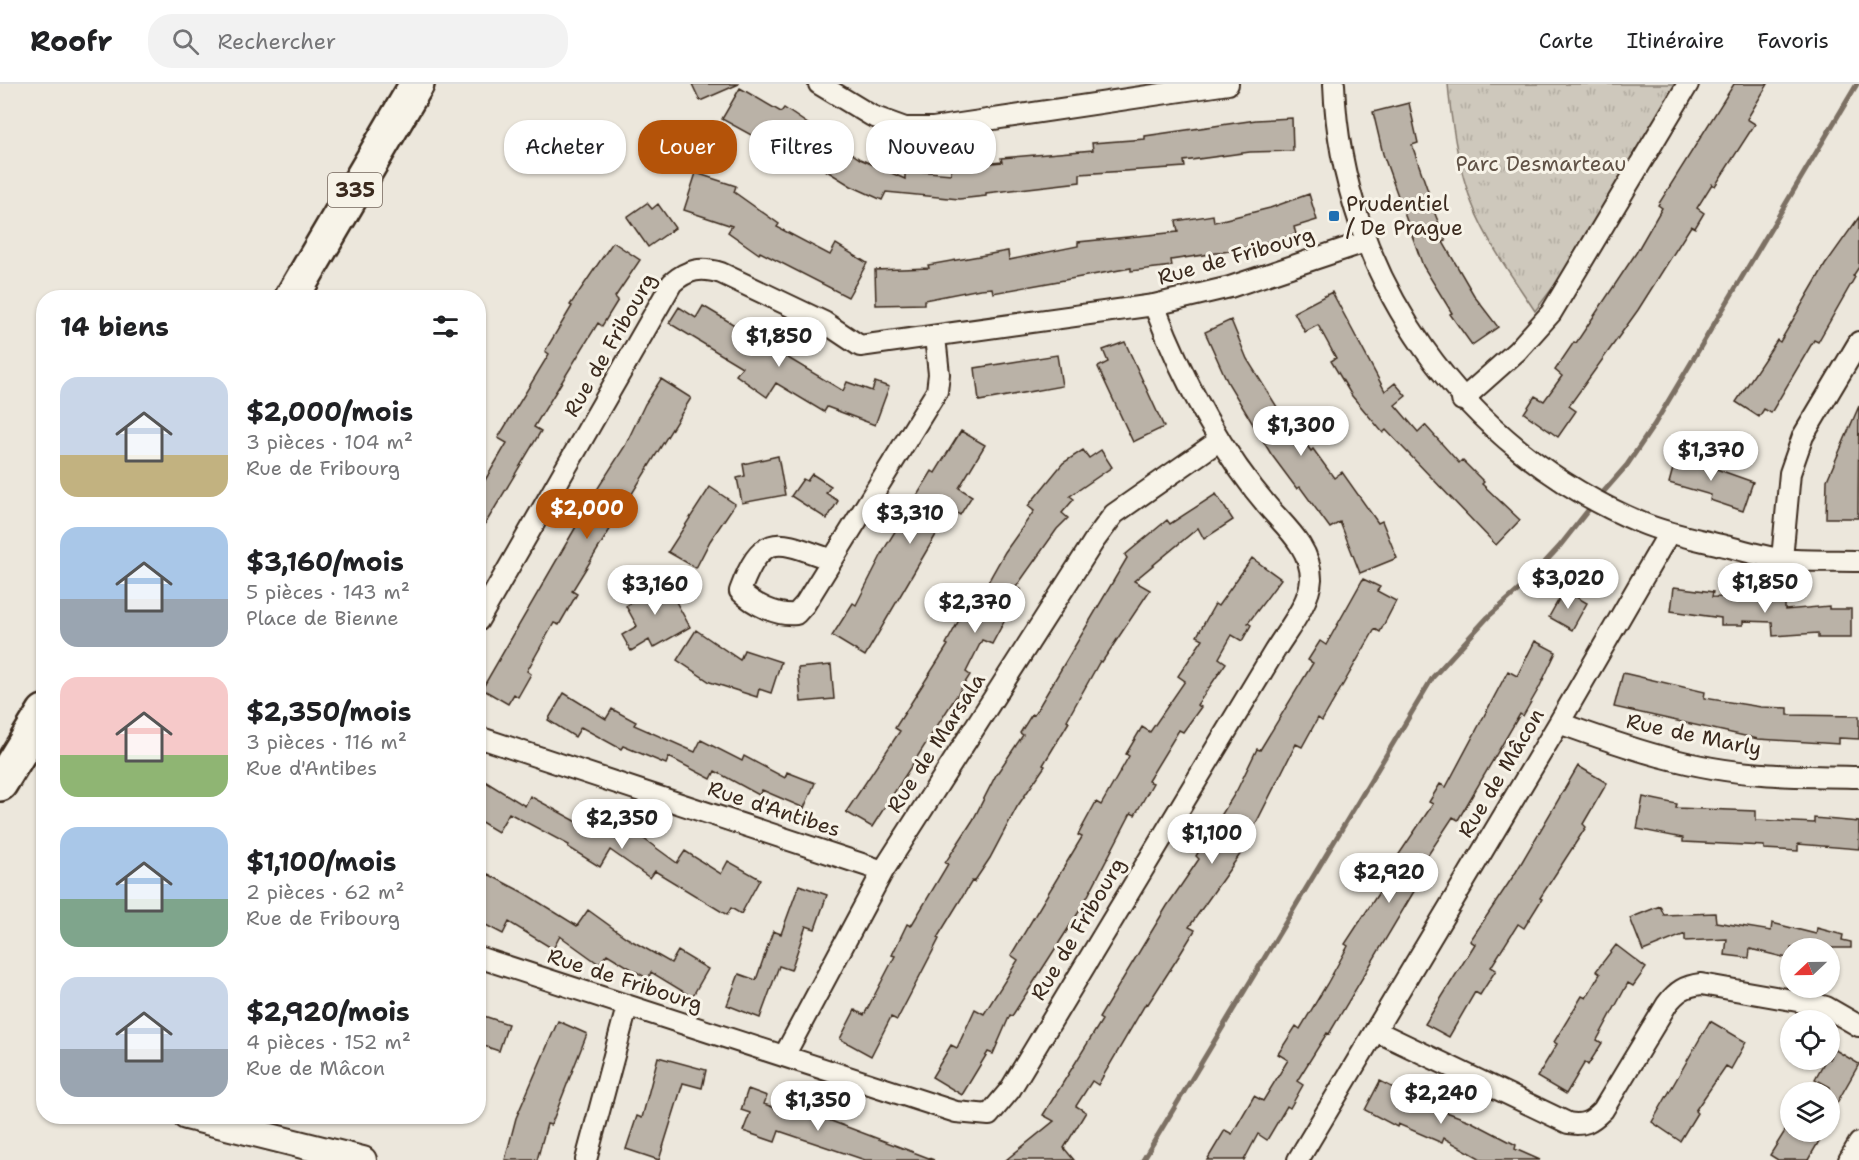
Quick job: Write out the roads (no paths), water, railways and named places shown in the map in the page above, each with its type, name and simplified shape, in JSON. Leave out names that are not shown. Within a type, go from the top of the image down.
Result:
[{"type":"highway","name":"335","points":[[296,290],[417,84]]},
{"type":"highway","points":[[0,784],[36,725]]},
{"type":"street","points":[[819,84],[872,116],[905,128],[933,128],[1228,84]]},
{"type":"street","points":[[1334,84],[1342,156],[1365,242],[1405,321],[1431,362],[1462,400],[1498,434],[1572,489],[1611,509],[1669,532],[1782,559],[1859,561]]},
{"type":"street","points":[[1462,400],[1517,351],[1551,313],[1688,84]]},
{"type":"street","name":"Rue de Fribourg","points":[[486,607],[672,283],[684,273],[704,268],[721,273],[824,322],[860,346],[1154,305],[1230,287],[1365,242]]},
{"type":"street","name":"Rue de Fribourg","points":[[486,960],[956,1112],[989,1114],[1010,1090],[1280,642],[1303,602],[1311,580],[1307,554],[1245,477],[1220,440],[1184,375],[1154,305]]},
{"type":"street","points":[[832,560],[785,544],[771,544],[760,552],[747,573],[740,591],[751,602],[786,615],[796,614],[832,560],[937,391],[939,374],[935,337]]},
{"type":"street","points":[[1782,559],[1790,473],[1803,436],[1859,342]]},
{"type":"street","name":"Rue de Marsala","points":[[784,1056],[883,871],[1094,541],[1114,514],[1220,440]]},
{"type":"street","name":"Rue de Mâcon","points":[[1298,1160],[1559,723],[1669,532]]},
{"type":"street","name":"Rue de Marly","points":[[1559,723],[1624,747],[1720,769],[1762,774],[1859,777]]},
{"type":"street","name":"Rue d'Antibes","points":[[486,740],[883,871]]},
{"type":"street","points":[[1376,1031],[1568,1123],[1581,1125],[1593,1121],[1603,1110],[1667,1004],[1676,992],[1688,985],[1701,984],[1815,1004],[1859,1026]]},
{"type":"street","points":[[586,1160],[627,1007]]},
{"type":"street","points":[[218,1124],[363,1160]]},
{"type":"street","points":[[1849,1160],[1859,1143]]},
{"type":"waterway","points":[[1599,497],[1627,465],[1654,425],[1857,84]]},
{"type":"waterway","points":[[1143,1160],[1433,677],[1488,617],[1522,587],[1559,547],[1593,504]]},
{"type":"place","name":"Prudentiel / De Prague","points":[[1334,216]]},
{"type":"park label","name":"Parc Desmarteau","points":[[1541,164]]}]
